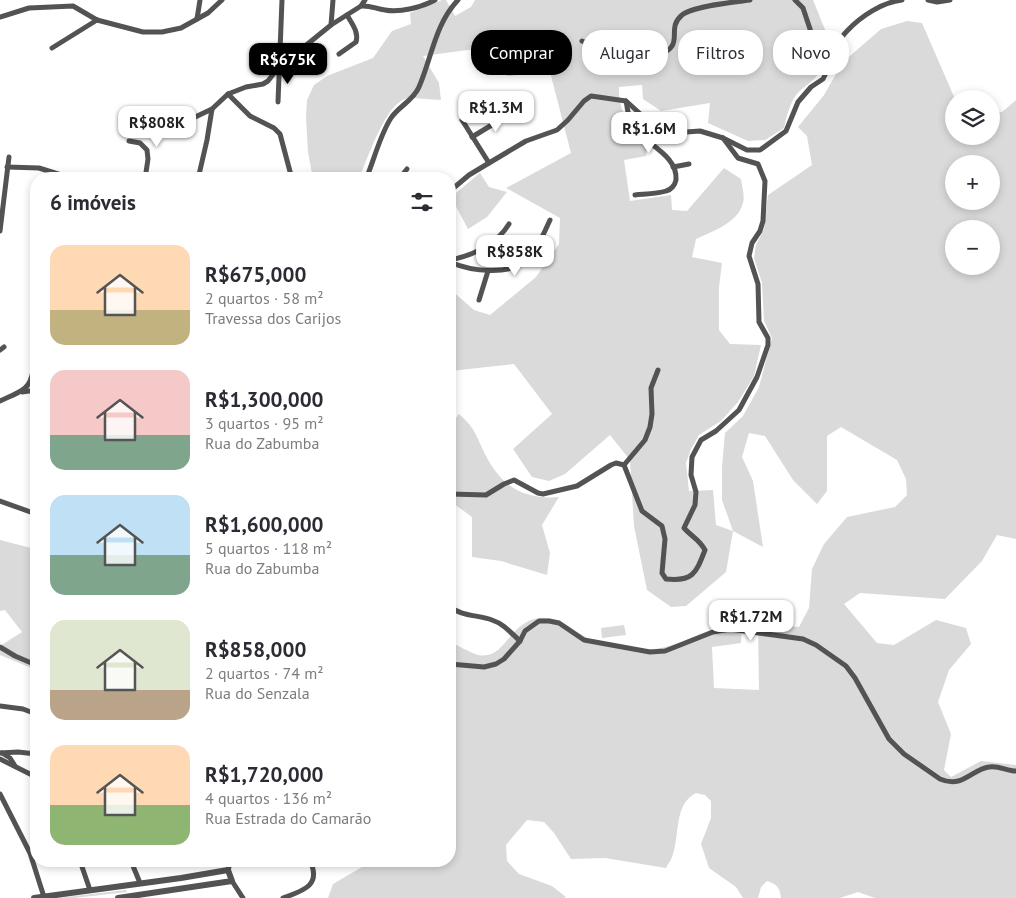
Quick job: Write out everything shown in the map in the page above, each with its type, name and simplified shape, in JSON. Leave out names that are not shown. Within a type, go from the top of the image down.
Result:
[{"type":"street","points":[[197,19],[200,0]]},
{"type":"street","points":[[0,17],[28,8],[74,6],[97,20],[143,32],[162,32],[181,28],[215,7],[222,0]]},
{"type":"street","points":[[278,102],[282,0]]},
{"type":"street","points":[[331,25],[333,0]]},
{"type":"street","points":[[170,129],[212,109],[228,94],[246,87],[264,84],[278,68],[331,25],[361,6],[365,0]]},
{"type":"street","points":[[361,6],[390,10],[405,9],[436,0]]},
{"type":"street","points":[[369,172],[390,120],[412,98],[418,88],[440,24],[458,0]]},
{"type":"street","points":[[668,50],[673,44],[675,24],[684,13],[699,8],[750,0]]},
{"type":"street","points":[[796,0],[804,8],[811,30]]},
{"type":"street","points":[[848,30],[869,13],[891,1],[902,0]]},
{"type":"street","points":[[928,0],[937,2],[950,0]]},
{"type":"street","points":[[339,54],[357,39],[356,32],[347,15]]},
{"type":"street","points":[[52,48],[97,20]]},
{"type":"street","points":[[456,187],[469,175],[526,141],[556,130],[568,120],[586,98],[591,96],[626,101],[647,120],[664,130],[700,131],[723,138],[747,150],[760,150],[786,131],[798,102],[825,75]]},
{"type":"street","points":[[228,94],[250,116],[274,128],[280,134],[290,172]]},
{"type":"street","points":[[626,101],[629,118],[633,126],[640,136],[661,152],[673,167],[675,173],[675,183],[667,191],[635,195]]},
{"type":"street","points":[[200,172],[212,109]]},
{"type":"street","points":[[472,137],[510,114]]},
{"type":"street","points":[[462,120],[489,163]]},
{"type":"street","points":[[624,465],[642,511],[662,526],[665,539],[662,573],[666,579],[681,581],[693,574],[705,550],[699,540],[690,535],[684,528],[695,505],[696,492],[691,476],[692,457],[701,440],[716,431],[739,410],[757,377],[768,338],[759,322],[758,284],[749,256],[752,243],[760,231],[765,181],[758,164],[738,158],[723,138]]},
{"type":"street","points":[[129,141],[140,144],[147,150],[146,172]]},
{"type":"street","points":[[0,231],[9,157]]},
{"type":"street","points":[[673,167],[689,164]]},
{"type":"street","points":[[8,167],[39,168],[52,172]]},
{"type":"street","points":[[405,172],[408,169]]},
{"type":"street","points":[[0,173],[7,174]]},
{"type":"street","points":[[456,263],[488,271],[515,267],[528,259],[550,220]]},
{"type":"street","points":[[456,259],[489,245],[503,233],[509,224]]},
{"type":"street","points":[[479,300],[488,271]]},
{"type":"street","points":[[624,465],[644,440],[650,427],[652,414],[651,388],[658,370]]},
{"type":"street","points":[[19,393],[27,387],[30,380]]},
{"type":"street","points":[[0,401],[19,393],[30,391]]},
{"type":"street","points":[[456,494],[486,495],[514,480],[543,494],[577,486],[616,463],[624,465]]},
{"type":"street","points":[[0,501],[30,512]]},
{"type":"street","points":[[456,611],[491,620],[506,627],[520,642]]},
{"type":"street","points":[[456,665],[484,667],[496,664],[504,659],[520,642],[525,631],[534,624],[550,621],[559,623],[584,640],[650,652],[665,651],[712,632],[730,629],[803,639],[816,645],[846,666],[855,678],[889,740],[904,754],[940,779],[945,781],[961,780],[988,767],[1016,771]]},
{"type":"street","points":[[0,647],[30,662]]},
{"type":"street","points":[[0,706],[30,712]]},
{"type":"street","points":[[0,752],[30,753]]},
{"type":"street","points":[[0,752],[14,764],[30,773]]},
{"type":"street","points":[[14,764],[18,752]]},
{"type":"street","points":[[0,759],[14,764]]},
{"type":"street","points":[[0,794],[30,853]]},
{"type":"street","points":[[34,867],[44,897]]},
{"type":"street","points":[[82,867],[90,890]]},
{"type":"street","points":[[134,867],[140,883]]},
{"type":"street","points":[[229,867],[232,881],[243,898]]},
{"type":"street","points":[[283,898],[301,892],[310,885],[314,878],[313,867]]},
{"type":"street","points":[[34,898],[228,870]]},
{"type":"street","points":[[217,872],[219,883]]},
{"type":"street","points":[[118,898],[232,881]]},
{"type":"street","points":[[127,885],[129,896]]},
{"type":"shaded area","points":[[442,0],[446,0],[455,16],[471,7],[475,0],[813,0],[825,30],[773,30],[773,75],[818,75],[794,98],[784,128],[765,140],[748,141],[708,123],[710,103],[661,111],[643,99],[642,85],[619,87],[620,103],[626,119],[647,144],[646,156],[624,160],[630,201],[671,195],[672,210],[687,211],[724,168],[741,179],[744,197],[736,216],[724,226],[696,239],[692,257],[722,263],[719,287],[719,330],[730,344],[761,345],[754,376],[738,402],[721,421],[699,435],[686,463],[689,491],[713,490],[716,525],[733,531],[726,572],[686,606],[671,607],[647,590],[634,526],[630,460],[610,435],[565,474],[549,481],[532,477],[513,449],[552,414],[514,364],[456,370],[456,294],[474,310],[490,315],[536,277],[559,244],[560,218],[506,188],[571,153],[551,75],[572,75],[572,30],[471,30],[471,50],[423,56],[439,83],[441,100],[409,98],[398,103],[384,122],[362,172],[312,172],[308,152],[306,117],[307,100],[314,85],[327,76],[373,58],[392,31],[411,24],[410,13]]},
{"type":"shaded area","points":[[907,21],[922,23],[951,90],[945,90],[945,145],[1000,145],[1000,112],[1016,100],[1016,539],[997,535],[982,561],[945,599],[860,593],[844,604],[877,643],[894,645],[936,620],[966,628],[971,644],[949,670],[938,702],[951,734],[944,770],[951,777],[981,761],[1016,765],[1016,898],[875,898],[858,892],[840,898],[781,898],[777,887],[767,881],[761,887],[758,898],[743,898],[736,887],[709,868],[701,844],[711,818],[711,801],[705,795],[696,793],[684,804],[673,854],[666,868],[605,858],[571,859],[554,833],[544,822],[527,820],[506,845],[507,861],[519,874],[552,886],[566,897],[564,898],[328,898],[333,884],[362,867],[456,867],[456,645],[478,655],[487,655],[501,647],[521,626],[529,621],[540,618],[554,619],[597,642],[644,649],[667,647],[713,629],[736,624],[742,629],[741,643],[712,647],[714,688],[759,690],[758,624],[799,627],[809,608],[812,569],[824,544],[847,517],[895,507],[907,495],[906,479],[897,460],[841,427],[827,436],[827,491],[817,504],[793,480],[765,436],[749,433],[742,457],[753,481],[763,547],[733,531],[722,500],[722,467],[725,433],[743,416],[759,387],[772,338],[764,321],[762,283],[754,258],[756,245],[764,229],[768,195],[812,165],[807,136],[798,127],[824,95],[836,75],[849,75],[849,57],[881,29]]},
{"type":"shaded area","points":[[480,173],[489,187],[507,192],[487,217],[468,229],[456,206],[456,193]]},
{"type":"shaded area","points":[[459,414],[471,426],[492,467],[507,483],[525,494],[559,497],[542,525],[550,553],[547,575],[501,561],[472,557],[472,517],[456,505],[456,418]]},
{"type":"shaded area","points":[[0,540],[30,548],[30,668],[0,655],[0,646],[22,632],[5,610],[0,611]]},
{"type":"shaded area","points":[[624,625],[626,635],[602,638],[601,628]]},
{"type":"shaded area","points":[[126,890],[127,892],[58,898]]}]
